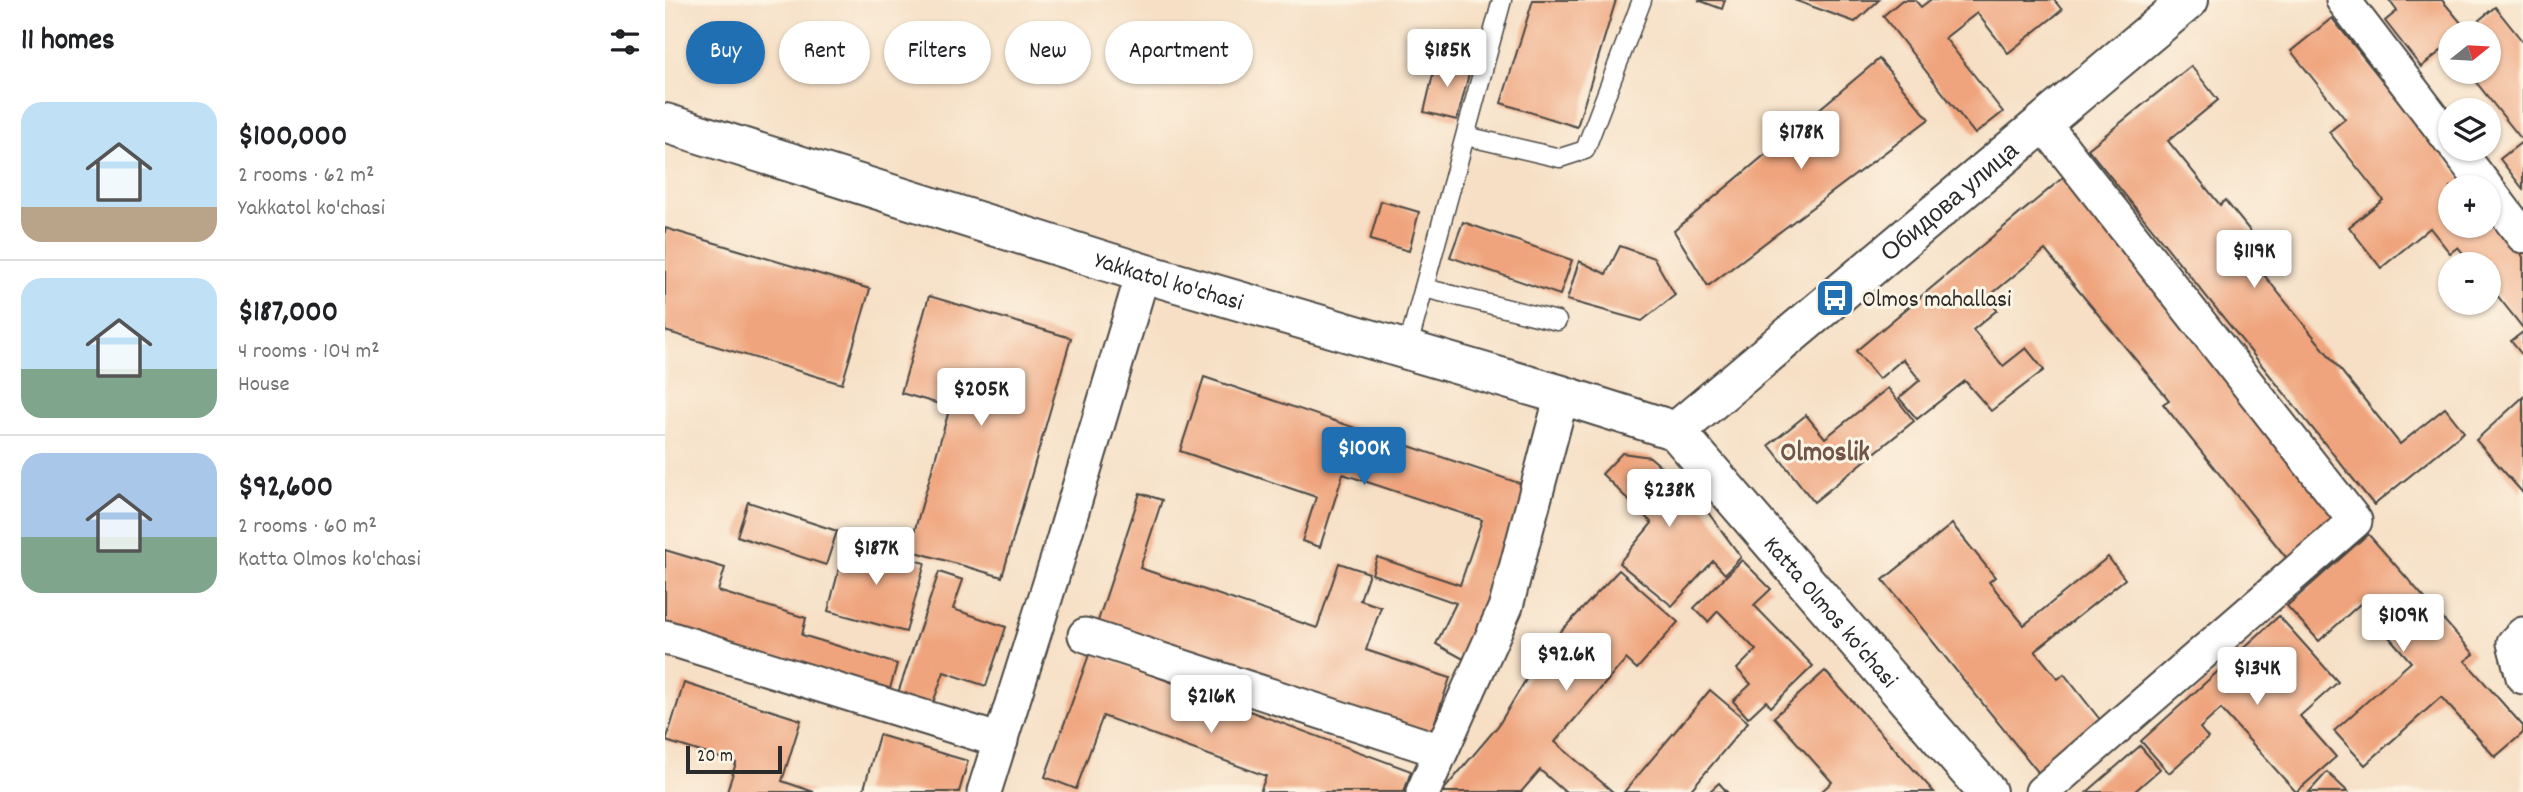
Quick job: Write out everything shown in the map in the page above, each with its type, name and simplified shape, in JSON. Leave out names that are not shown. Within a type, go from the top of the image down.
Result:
[{"type":"street","name":"Обидова улица","points":[[1676,431],[2189,0]]},
{"type":"street","points":[[2343,0],[2438,124]]},
{"type":"street","name":"Yakkatol ko'chasi","points":[[665,122],[1143,273],[1407,349],[1676,431]]},
{"type":"street","points":[[2042,792],[2355,521],[2043,123]]},
{"type":"street","points":[[2501,207],[2523,236]]},
{"type":"street","points":[[984,792],[1058,561],[1143,273]]},
{"type":"street","points":[[1423,792],[1506,606],[1562,395]]},
{"type":"street","name":"Katta Olmos ko'chasi","points":[[1676,431],[1987,792]]},
{"type":"street","points":[[2523,634],[2514,643],[2523,677]]},
{"type":"street","points":[[1085,635],[1441,751]]},
{"type":"street","points":[[665,637],[1001,741]]},
{"type":"lane","points":[[1407,349],[1502,0]]},
{"type":"lane","points":[[1467,136],[1560,158],[1585,150],[1642,0]]},
{"type":"lane","points":[[1424,288],[1557,321]]},
{"type":"building","points":[[1533,0],[1616,0],[1577,127],[1501,103]]},
{"type":"building","points":[[1698,0],[1725,0],[1722,9]]},
{"type":"building","points":[[1794,0],[1879,0],[1855,22]]},
{"type":"building","points":[[1902,0],[1915,0],[1921,7],[1930,0],[2054,0],[2062,10],[2008,53],[1977,13],[1945,38],[2003,112],[1975,134],[1883,16]]},
{"type":"building","points":[[2389,0],[2442,0],[2460,21],[2438,21],[2438,53],[2421,67],[2385,21],[2397,11]]},
{"type":"building","points":[[2495,7],[2523,42],[2523,141],[2501,113],[2501,98],[2489,98],[2478,84],[2501,84],[2501,21],[2478,21]]},
{"type":"building","points":[[2332,18],[2438,150],[2438,161],[2447,161],[2458,175],[2438,175],[2438,238],[2430,228],[2381,268],[2349,227],[2383,200],[2329,132],[2345,119],[2291,51]]},
{"type":"building","points":[[1437,58],[1471,66],[1457,120],[1424,112]]},
{"type":"building","points":[[1879,59],[1929,119],[1708,286],[1674,231]]},
{"type":"building","points":[[2191,66],[2218,100],[2168,141],[2220,205],[2225,200],[2277,264],[2264,275],[2400,444],[2445,408],[2464,432],[2374,505],[2088,149]]},
{"type":"building","points":[[2523,141],[2523,189],[2501,160]]},
{"type":"building","points":[[2066,175],[2343,517],[2289,561],[2163,404],[2169,400],[2045,250],[1987,298],[1997,310],[1973,330],[2003,366],[2026,348],[2044,370],[1991,411],[1965,381],[1917,419],[1899,398],[1920,380],[1903,359],[1879,379],[1856,351]]},
{"type":"building","points":[[1381,201],[1419,212],[1409,251],[1370,240]]},
{"type":"building","points":[[1463,222],[1572,260],[1560,295],[1450,257]]},
{"type":"building","points":[[665,228],[870,289],[842,384],[665,331]]},
{"type":"building","points":[[2501,229],[2523,257],[2523,328],[2501,300],[2501,252],[2462,252],[2458,247],[2449,252],[2438,238],[2501,238]]},
{"type":"building","points":[[1620,246],[1654,258],[1675,295],[1642,321],[1567,300],[1579,261],[1606,274]]},
{"type":"building","points":[[929,296],[1071,338],[1002,577],[909,550],[950,407],[901,393]]},
{"type":"building","points":[[2523,332],[2523,356],[2511,341]]},
{"type":"building","points":[[1204,377],[1531,487],[1469,662],[1436,644],[1456,603],[1372,574],[1377,557],[1460,585],[1482,520],[1343,474],[1320,547],[1302,541],[1316,497],[1180,451]]},
{"type":"building","points":[[1888,388],[1914,421],[1814,502],[1769,445],[1806,415],[1825,438]]},
{"type":"building","points":[[2523,397],[2523,493],[2476,440]]},
{"type":"building","points":[[1622,453],[1650,457],[1698,499],[1741,557],[1725,574],[1713,561],[1672,606],[1619,563],[1652,523],[1602,474]]},
{"type":"building","points":[[1140,493],[1162,500],[1140,568],[1317,628],[1339,563],[1369,573],[1360,600],[1381,607],[1366,650],[1450,678],[1430,736],[1097,624]]},
{"type":"building","points":[[748,502],[837,531],[826,565],[737,536]]},
{"type":"building","points":[[1952,524],[1995,577],[1989,582],[2024,625],[2108,557],[2125,579],[2035,651],[2058,679],[2064,674],[2105,726],[2042,777],[1883,580]]},
{"type":"building","points":[[2368,534],[2474,654],[2465,661],[2523,726],[2523,733],[2495,757],[2441,697],[2365,765],[2334,731],[2411,662],[2360,604],[2319,641],[2287,606]]},
{"type":"building","points":[[846,542],[925,563],[906,632],[828,611]]},
{"type":"building","points":[[665,550],[725,568],[718,591],[806,618],[802,635],[897,664],[887,699],[665,631]]},
{"type":"building","points":[[1742,560],[1771,589],[1754,605],[1813,666],[1771,707],[1766,701],[1748,718],[1733,701],[1751,684],[1737,669],[1756,650],[1718,611],[1708,622],[1694,608]]},
{"type":"building","points":[[1619,570],[1678,622],[1637,669],[1626,659],[1555,742],[1613,792],[1565,792],[1540,770],[1521,792],[1442,792],[1498,726],[1545,648]]},
{"type":"building","points":[[939,572],[963,580],[953,609],[1006,627],[986,686],[944,672],[930,711],[896,699]]},
{"type":"building","points":[[2279,616],[2338,682],[2300,716],[2336,757],[2296,792],[2221,709],[2200,728],[2208,738],[2169,773],[2141,741]]},
{"type":"building","points":[[1090,652],[1411,771],[1404,792],[1260,792],[1266,776],[1103,716],[1076,789],[1045,777]]},
{"type":"building","points":[[1825,671],[1934,792],[1821,792],[1832,782],[1774,717]]},
{"type":"building","points":[[684,683],[801,720],[782,781],[814,792],[727,792],[736,763],[666,741]]},
{"type":"building","points":[[1710,690],[1748,722],[1689,792],[1624,792]]},
{"type":"building","points":[[879,735],[968,761],[959,792],[863,792]]},
{"type":"building","points":[[2140,746],[2160,769],[2134,792],[2087,792]]},
{"type":"building","points":[[2327,772],[2348,792],[2309,792]]},
{"type":"building","points":[[1719,783],[1727,792],[1709,792]]},
{"type":"place","name":"Olmos mahallasi","points":[[1835,298]]},
{"type":"district","name":"Olmoslik","points":[[1825,450]]}]
